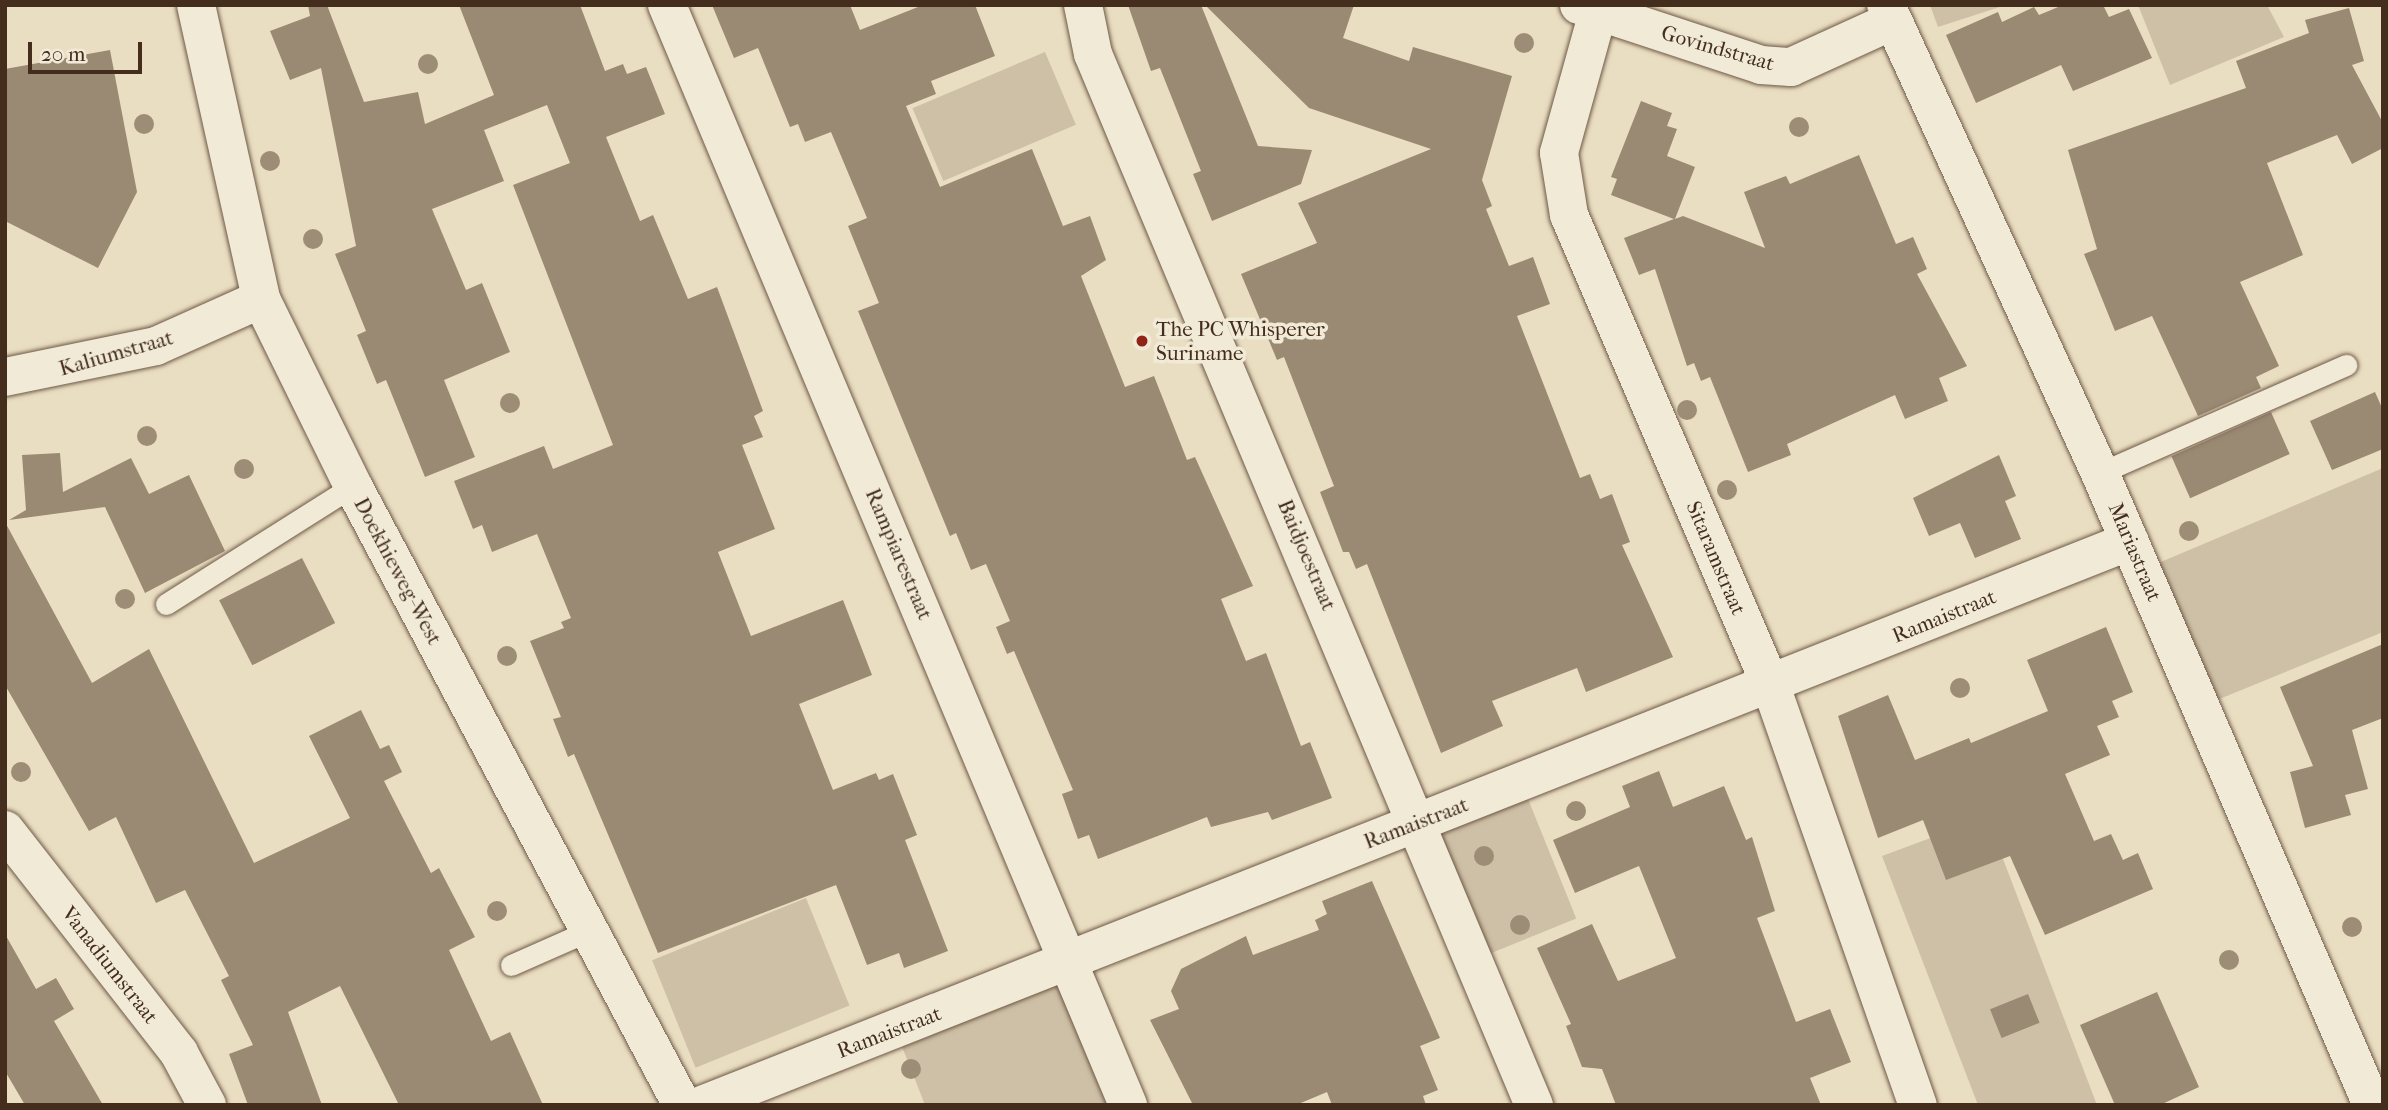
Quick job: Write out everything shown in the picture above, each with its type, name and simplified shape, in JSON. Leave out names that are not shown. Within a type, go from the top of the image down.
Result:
[{"type":"street","name":"Doekhieweg-West","points":[[196,5],[261,299],[353,486],[682,1105]]},
{"type":"street","name":"Rampiarestraat","points":[[667,5],[1071,960],[1128,1105]]},
{"type":"street","name":"Baidjoestraat","points":[[1083,5],[1093,54],[1420,822],[1534,1105]]},
{"type":"street","name":"Govindstraat","points":[[1589,9],[1761,65],[1791,67],[1889,13]]},
{"type":"street","name":"Sitaramstraat","points":[[1589,9],[1559,153],[1561,185],[1771,686],[1918,1105]]},
{"type":"street","name":"Mariastraat","points":[[1889,13],[2100,473],[2372,1105]]},
{"type":"street","name":"Kaliumstraat","points":[[5,377],[156,346],[261,299]]},
{"type":"street","name":"Ramaistraat","points":[[702,1105],[1771,686],[2130,541]]},
{"type":"street","name":"Vanadiumstraat","points":[[5,830],[179,1054],[207,1105]]},
{"type":"lane","points":[[2100,473],[2346,365]]},
{"type":"lane","points":[[166,604],[353,486]]},
{"type":"lane","points":[[511,965],[588,931]]},
{"type":"shaded area","points":[[1930,5],[2006,5],[1938,27]]},
{"type":"shaded area","points":[[2138,5],[2267,5],[2284,37],[2170,85]]},
{"type":"shaded area","points":[[1045,52],[1076,125],[943,181],[912,108]]},
{"type":"shaded area","points":[[2383,468],[2383,632],[2217,700],[2156,564]]},
{"type":"shaded area","points":[[1528,799],[1576,919],[1488,954],[1440,835]]},
{"type":"shaded area","points":[[1987,817],[2097,1105],[1978,1105],[1882,856]]},
{"type":"shaded area","points":[[806,898],[849,1006],[696,1068],[652,960]]},
{"type":"shaded area","points":[[1057,985],[1115,1105],[925,1105],[901,1044]]},
{"type":"building","points":[[308,5],[327,5],[364,102],[418,92],[425,124],[494,95],[459,5],[580,5],[605,71],[623,64],[627,74],[646,67],[665,114],[606,137],[640,221],[653,215],[688,299],[717,287],[763,411],[754,416],[763,437],[742,445],[775,529],[718,552],[751,636],[843,600],[872,675],[799,704],[833,790],[876,773],[879,780],[893,774],[917,835],[905,840],[948,951],[904,968],[899,953],[867,965],[836,885],[658,953],[574,754],[568,757],[553,719],[561,717],[530,641],[564,628],[561,622],[571,618],[537,534],[492,552],[482,525],[473,529],[454,481],[544,446],[553,469],[613,445],[513,185],[570,163],[547,105],[484,130],[504,181],[432,209],[466,290],[482,283],[510,352],[444,380],[475,457],[425,477],[386,380],[377,384],[357,335],[366,331],[335,254],[356,246],[321,68],[290,80],[270,31],[310,16]]},
{"type":"building","points":[[712,5],[850,5],[860,30],[923,5],[975,5],[995,56],[931,81],[936,94],[906,106],[940,187],[1032,149],[1063,226],[1090,216],[1106,260],[1081,276],[1125,387],[1154,376],[1187,460],[1195,457],[1253,586],[1221,599],[1246,661],[1266,653],[1301,746],[1310,742],[1332,798],[1272,820],[1268,812],[1211,827],[1207,817],[1098,859],[1089,835],[1078,839],[1062,794],[1073,790],[1014,651],[1007,654],[996,627],[1010,621],[986,564],[971,570],[956,533],[950,536],[858,311],[879,303],[848,226],[867,218],[831,132],[805,142],[798,124],[790,127],[758,48],[734,58]]},
{"type":"building","points":[[1128,5],[1201,5],[1258,146],[1312,150],[1301,184],[1212,221],[1193,174],[1201,171],[1160,68],[1151,71]]},
{"type":"building","points":[[1205,5],[1354,5],[1343,38],[1409,61],[1413,47],[1512,76],[1482,180],[1492,206],[1486,209],[1509,266],[1533,257],[1550,304],[1517,316],[1580,478],[1590,474],[1600,499],[1612,494],[1630,542],[1622,545],[1673,657],[1586,692],[1577,668],[1492,701],[1503,726],[1441,753],[1367,564],[1356,569],[1349,552],[1343,552],[1320,492],[1334,486],[1284,357],[1277,360],[1241,274],[1317,243],[1298,203],[1431,149],[1309,108]]},
{"type":"building","points":[[2063,5],[2103,5],[2109,17],[2129,9],[2152,58],[2073,91],[2061,65],[1976,103],[1946,35],[1998,12],[2002,22],[2034,7],[2039,15]]},
{"type":"building","points":[[2349,8],[2364,61],[2352,65],[2383,123],[2383,148],[2352,164],[2337,135],[2267,163],[2303,255],[2240,282],[2279,366],[2256,377],[2261,388],[2198,416],[2152,316],[2115,331],[2084,254],[2097,249],[2068,150],[2246,88],[2236,61],[2309,33],[2305,20]]},
{"type":"building","points":[[110,50],[137,192],[98,268],[5,221],[5,69]]},
{"type":"building","points":[[1641,101],[1672,113],[1667,126],[1677,129],[1667,156],[1695,167],[1675,219],[1683,216],[1765,248],[1744,192],[1786,176],[1790,184],[1859,155],[1896,244],[1913,237],[1927,269],[1917,274],[1967,366],[1939,378],[1948,401],[1905,419],[1895,395],[1787,444],[1791,455],[1748,472],[1710,377],[1701,381],[1694,363],[1687,366],[1655,269],[1639,275],[1624,238],[1674,219],[1611,195],[1617,179],[1611,177]]},
{"type":"building","points":[[2375,392],[2383,410],[2383,449],[2332,470],[2310,421]]},
{"type":"building","points":[[2271,412],[2290,454],[2190,498],[2171,456]]},
{"type":"building","points":[[60,453],[63,492],[131,458],[149,494],[189,475],[225,551],[145,593],[105,507],[9,520],[26,510],[22,455]]},
{"type":"building","points":[[1999,455],[2016,496],[2005,501],[2021,539],[1975,558],[1960,523],[1929,536],[1913,498]]},
{"type":"building","points":[[5,522],[92,683],[149,649],[254,863],[350,818],[309,736],[361,710],[380,749],[389,745],[402,772],[384,781],[431,873],[439,868],[475,937],[449,950],[491,1041],[510,1032],[543,1105],[399,1105],[340,986],[288,1012],[322,1105],[248,1105],[229,1054],[253,1045],[221,980],[229,976],[185,890],[156,903],[116,817],[89,831],[5,685]]},
{"type":"building","points":[[302,558],[335,623],[252,665],[219,600]]},
{"type":"building","points":[[2106,627],[2133,692],[2112,701],[2119,717],[2097,726],[2110,755],[2065,774],[2094,841],[2111,834],[2123,860],[2138,853],[2153,889],[2045,935],[2010,856],[1946,880],[1923,820],[1878,838],[1838,716],[1888,695],[1915,760],[1969,738],[1971,743],[2048,711],[2027,660]]},
{"type":"building","points":[[2383,644],[2383,718],[2352,730],[2368,789],[2345,795],[2351,815],[2305,828],[2290,772],[2313,766],[2280,687]]},
{"type":"building","points":[[1659,771],[1673,807],[1724,786],[1746,840],[1752,837],[1775,911],[1757,918],[1796,1022],[1830,1009],[1851,1062],[1810,1078],[1821,1105],[1616,1105],[1602,1069],[1582,1067],[1566,1026],[1571,1024],[1537,948],[1592,924],[1618,981],[1676,958],[1639,866],[1575,893],[1553,840],[1630,807],[1622,786]]},
{"type":"building","points":[[1372,881],[1440,1038],[1420,1046],[1438,1090],[1423,1096],[1426,1105],[1332,1105],[1327,1092],[1296,1105],[1193,1105],[1150,1020],[1179,1009],[1171,991],[1181,969],[1246,936],[1253,955],[1319,930],[1315,920],[1327,914],[1322,901]]},
{"type":"building","points":[[5,934],[36,989],[56,978],[74,1009],[54,1021],[103,1105],[25,1105],[5,1071]]},
{"type":"building","points":[[2157,992],[2199,1087],[2160,1105],[2115,1105],[2080,1025]]},
{"type":"building","points":[[2028,994],[2040,1023],[2002,1038],[1990,1009]]},
{"type":"place","name":"The PC Whisperer Suriname","points":[[1142,341]]}]
